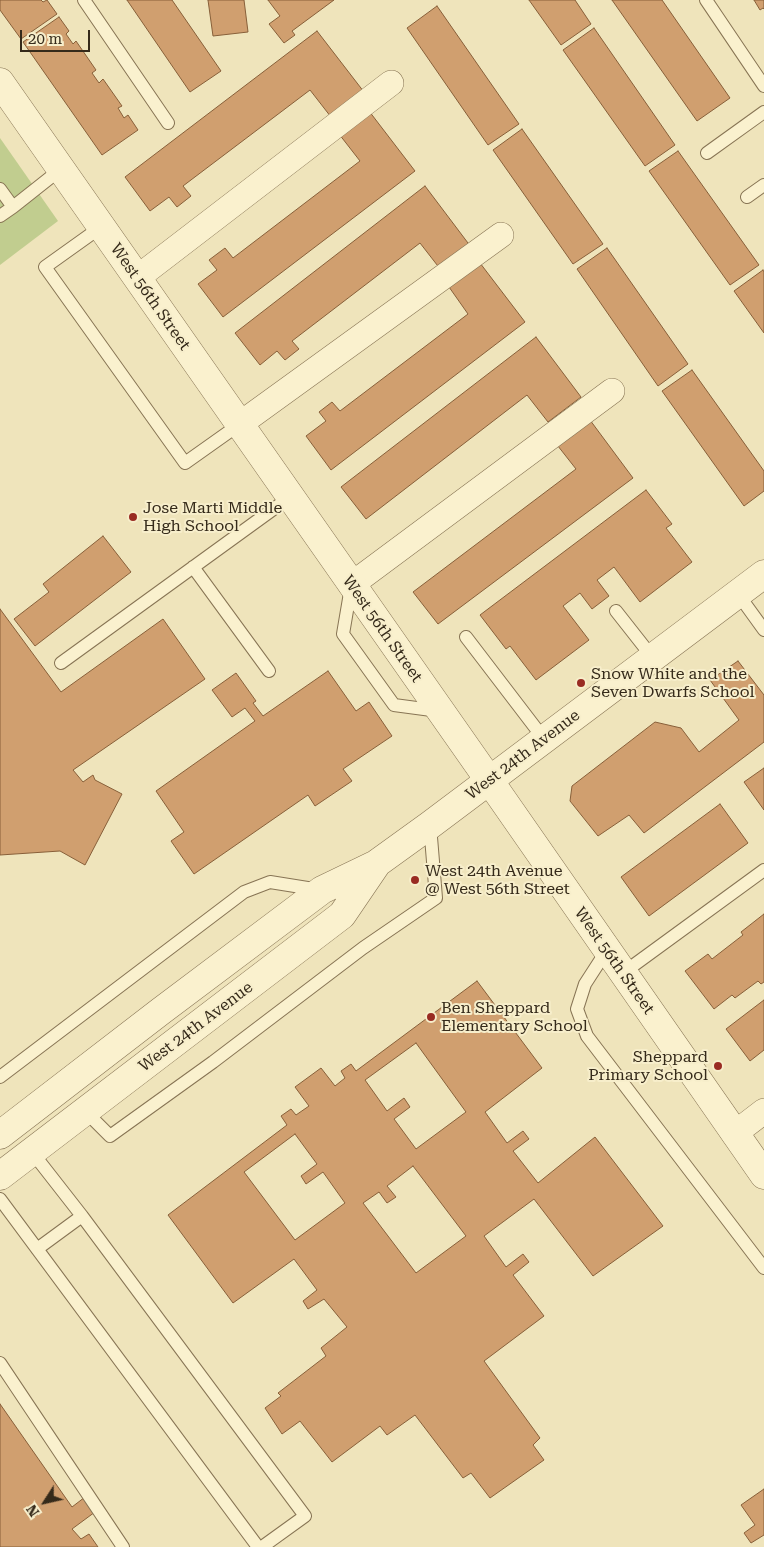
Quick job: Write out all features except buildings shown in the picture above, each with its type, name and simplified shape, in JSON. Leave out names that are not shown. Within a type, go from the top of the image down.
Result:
[{"type":"street","name":"West 56th Street","points":[[0,82],[764,1175]]},
{"type":"street","points":[[137,278],[391,82]]},
{"type":"street","points":[[240,424],[501,235]]},
{"type":"street","points":[[351,585],[612,391]]},
{"type":"street","name":"West 24th Avenue","points":[[0,1135],[322,890],[376,864],[764,574]]},
{"type":"street","name":"West 24th Avenue","points":[[0,1176],[342,915],[376,864]]},
{"type":"street","points":[[734,1134],[764,1111]]},
{"type":"lane","points":[[84,0],[168,123]]},
{"type":"lane","points":[[706,0],[764,86]]},
{"type":"lane","points":[[707,153],[764,112]]},
{"type":"lane","points":[[0,216],[61,169]]},
{"type":"lane","points":[[747,197],[764,185]]},
{"type":"lane","points":[[0,189],[13,207]]},
{"type":"lane","points":[[102,227],[45,267],[185,463],[240,424]]},
{"type":"lane","points":[[61,663],[290,497]]},
{"type":"lane","points":[[193,567],[269,671]]},
{"type":"lane","points":[[738,594],[764,630]]},
{"type":"lane","points":[[616,611],[653,658]]},
{"type":"lane","points":[[466,637],[544,739]]},
{"type":"lane","points":[[85,1111],[110,1136],[213,1062],[363,948],[436,898],[430,825]]},
{"type":"lane","points":[[623,973],[764,870]]},
{"type":"lane","points":[[0,1078],[244,892],[270,882],[322,890]]},
{"type":"lane","points":[[607,950],[585,984],[577,1009],[587,1036],[764,1268]]},
{"type":"lane","points":[[32,1152],[82,1216],[304,1516],[262,1547]]},
{"type":"lane","points":[[0,1199],[258,1547]]},
{"type":"lane","points":[[37,1249],[82,1216]]},
{"type":"lane","points":[[0,1362],[123,1547]]},
{"type":"green space","points":[[0,138],[58,221],[0,265]]},
{"type":"place","name":"Jose Marti Middle High School","points":[[133,517]]},
{"type":"place","name":"Snow White and the Seven Dwarfs School","points":[[581,683]]},
{"type":"place","name":"West 24th Avenue @ West 56th Street","points":[[415,880]]},
{"type":"place","name":"Ben Sheppard Elementary School","points":[[431,1017]]},
{"type":"place","name":"Sheppard Primary School","points":[[718,1066]]}]
